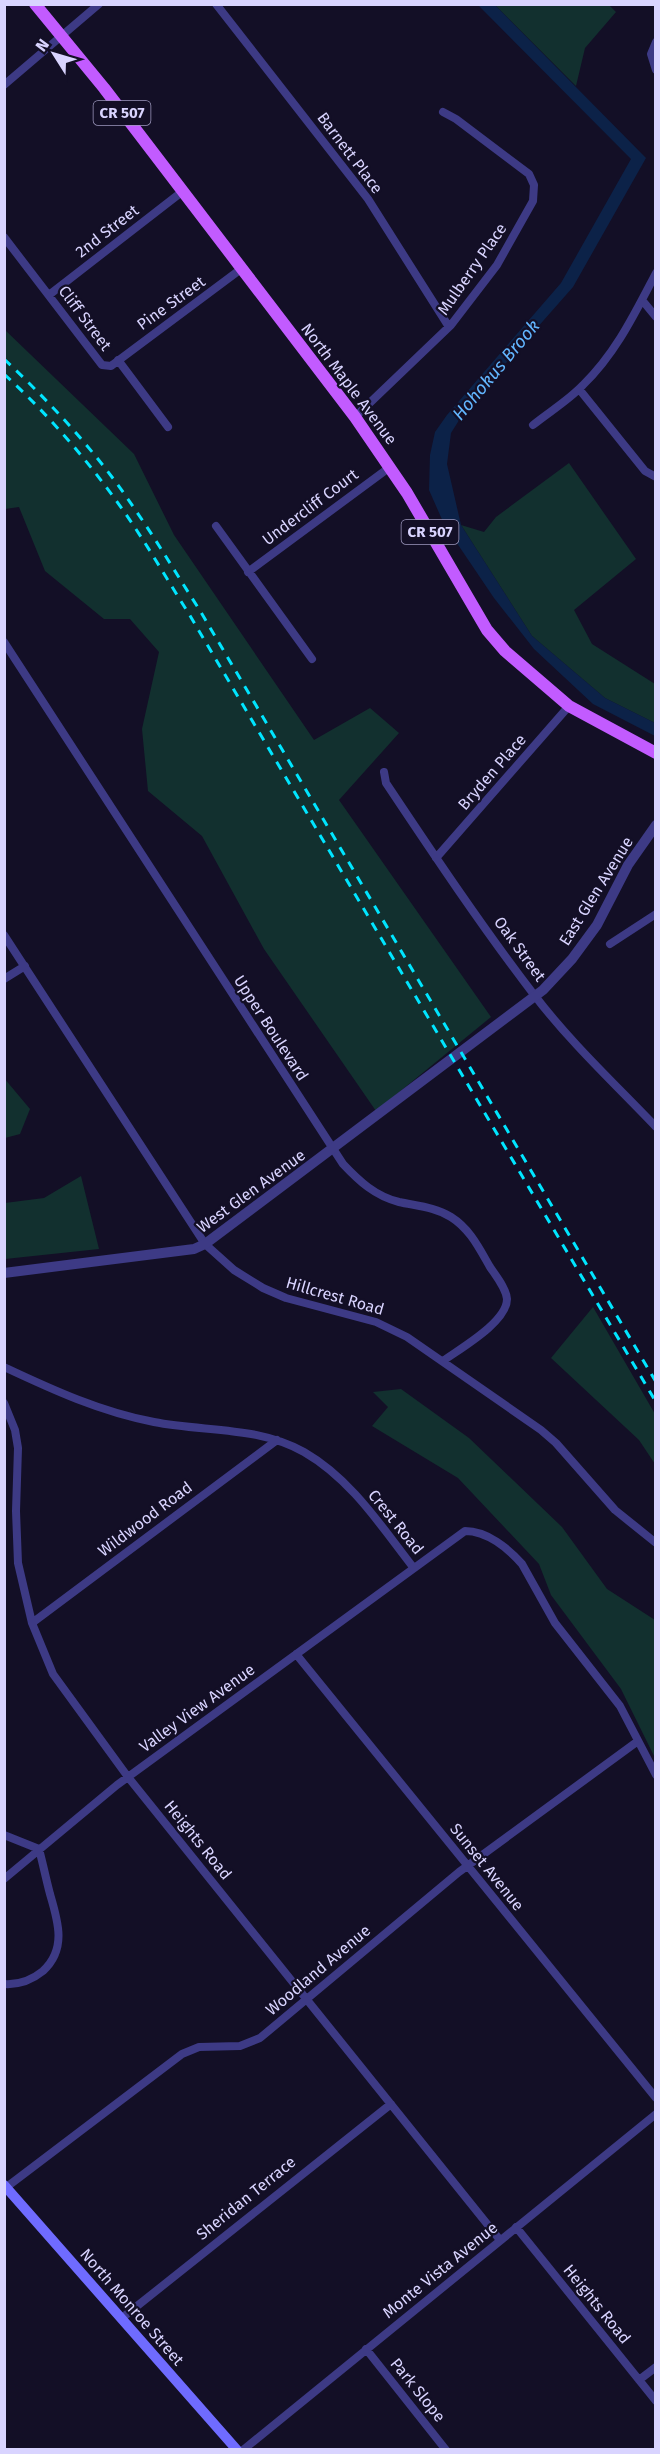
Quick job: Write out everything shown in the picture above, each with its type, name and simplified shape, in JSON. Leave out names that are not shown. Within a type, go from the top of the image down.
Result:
[{"type":"main road","name":"North Maple Avenue","points":[[35,4],[104,88],[355,417],[390,467],[487,630],[505,651],[569,706],[656,753]]},
{"type":"main road","name":"North Monroe Street","points":[[5,2187],[237,2450]]},
{"type":"street","points":[[4,85],[99,4]]},
{"type":"street","name":"Barnett Place","points":[[216,4],[368,199],[449,327]]},
{"type":"street","points":[[656,42],[651,54],[656,70]]},
{"type":"street","name":"Mulberry Place","points":[[355,417],[449,327],[506,251],[526,216],[535,192],[531,177],[525,170],[443,112]]},
{"type":"street","name":"2nd Street","points":[[49,295],[183,191]]},
{"type":"street","name":"Cliff Street","points":[[4,237],[102,365],[111,366],[118,360],[168,427]]},
{"type":"street","name":"Pine Street","points":[[118,360],[241,269]]},
{"type":"street","points":[[533,425],[579,389],[616,346],[656,273]]},
{"type":"street","points":[[642,300],[656,317]]},
{"type":"street","points":[[579,389],[645,471],[656,477]]},
{"type":"street","name":"Undercliff Court","points":[[248,572],[390,467]]},
{"type":"street","points":[[216,526],[312,659]]},
{"type":"street","name":"Upper Boulevard","points":[[4,642],[343,1164],[370,1190],[399,1202],[441,1211],[463,1226],[472,1236],[505,1291],[506,1308],[498,1320],[443,1361]]},
{"type":"street","name":"Bryden Place","points":[[436,858],[569,706]]},
{"type":"street","name":"Oak Street","points":[[384,772],[386,783],[436,858],[535,996],[573,1040],[656,1127]]},
{"type":"street","name":"East Glen Avenue","points":[[448,1062],[535,996],[572,959],[597,925],[628,865],[656,825]]},
{"type":"street","points":[[610,944],[656,914]]},
{"type":"street","name":"Hillcrest Road","points":[[4,935],[205,1244],[234,1270],[262,1288],[286,1298],[376,1322],[443,1361],[541,1430],[556,1443],[615,1510],[656,1543]]},
{"type":"street","points":[[4,979],[25,966]]},
{"type":"street","name":"West Glen Avenue","points":[[4,1273],[194,1249],[205,1244],[448,1062]]},
{"type":"street","name":"Crest Road","points":[[4,1367],[54,1391],[110,1411],[172,1425],[249,1432],[277,1440],[311,1456],[344,1482],[413,1568],[465,1531],[483,1534],[515,1556],[528,1573],[555,1623],[612,1695],[656,1775]]},
{"type":"street","name":"Heights Road","points":[[4,1402],[15,1430],[18,1448],[16,1540],[23,1591],[32,1623],[53,1674],[128,1777],[500,2240]]},
{"type":"street","name":"Wildwood Road","points":[[32,1623],[277,1440]]},
{"type":"street","name":"Valley View Avenue","points":[[4,1879],[128,1777],[413,1568]]},
{"type":"street","name":"Sunset Avenue","points":[[296,1654],[656,2098]]},
{"type":"street","name":"Woodland Avenue","points":[[5,2187],[182,2054],[200,2047],[228,2048],[249,2044],[260,2037],[467,1866],[638,1741]]},
{"type":"street","points":[[4,1835],[39,1849],[59,1930],[56,1951],[51,1962],[36,1976],[17,1984],[4,1984]]},
{"type":"street","name":"Sheridan Terrace","points":[[122,2318],[391,2104]]},
{"type":"street","name":"Monte Vista Avenue","points":[[243,2450],[656,2114]]},
{"type":"street","name":"Heights Road","points":[[516,2227],[656,2401]]},
{"type":"street","name":"Park Slope","points":[[366,2349],[447,2450]]},
{"type":"street","points":[[639,2380],[656,2367]]},
{"type":"green space","points":[[495,5],[609,5],[616,12],[585,48],[576,86]]},
{"type":"green space","points":[[4,329],[134,454],[174,535],[314,740],[370,708],[399,733],[339,800],[491,1017],[376,1111],[264,949],[202,836],[148,791],[142,729],[159,652],[130,619],[104,619],[45,571],[19,507],[5,509]]},
{"type":"green space","points":[[569,463],[636,559],[574,610],[592,644],[655,684],[655,723],[605,698],[532,636],[461,525],[484,532],[496,517]]},
{"type":"green space","points":[[4,1078],[30,1109],[20,1134],[5,1138]]},
{"type":"green space","points":[[81,1176],[99,1249],[5,1259],[5,1203],[44,1198]]},
{"type":"green space","points":[[593,1307],[655,1414],[655,1464],[639,1440],[551,1358]]},
{"type":"green space","points":[[401,1389],[469,1438],[562,1527],[607,1589],[655,1620],[655,1758],[621,1689],[551,1595],[539,1564],[458,1478],[372,1426],[388,1407],[373,1392]]},
{"type":"water","name":"Hohokus Brook","points":[[478,5],[495,5],[646,158],[573,287],[468,406],[451,433],[447,464],[461,525],[532,636],[605,698],[655,723],[655,736],[593,704],[534,649],[494,598],[444,524],[429,490],[430,455],[435,432],[447,415],[561,283],[631,159]]},
{"type":"railway","points":[[4,359],[40,394],[90,449],[159,545],[656,1382]]},
{"type":"railway","points":[[4,374],[53,423],[98,476],[150,551],[656,1402]]}]
